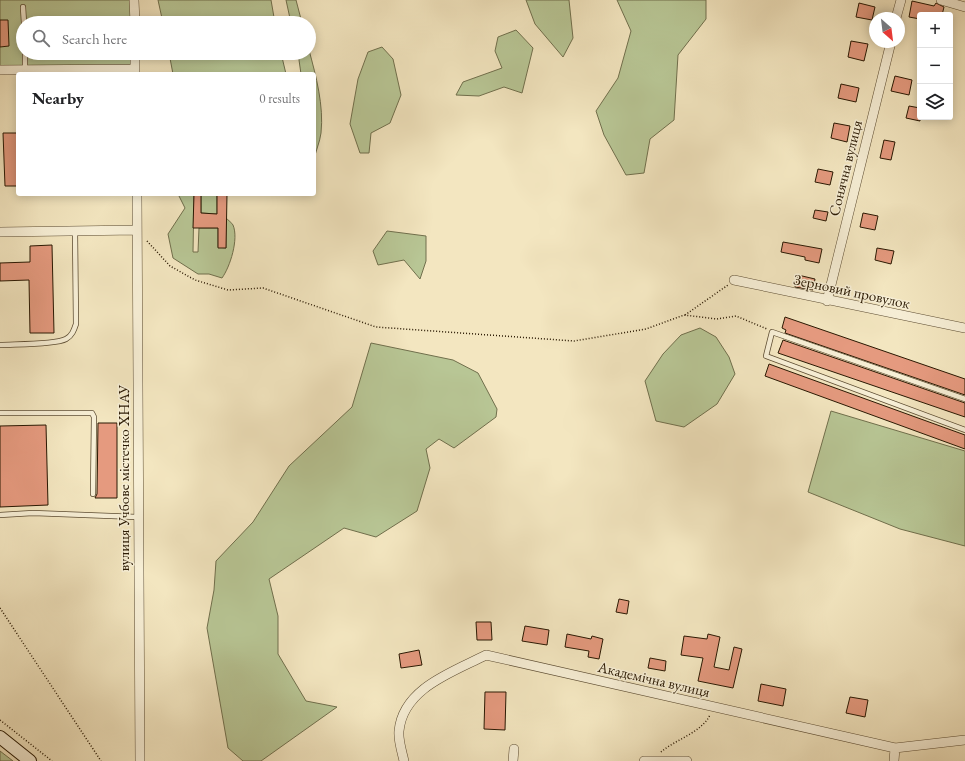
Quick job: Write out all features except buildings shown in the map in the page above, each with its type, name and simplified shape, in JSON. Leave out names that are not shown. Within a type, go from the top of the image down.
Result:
[{"type":"street","points":[[134,0],[135,16]]},
{"type":"street","points":[[898,12],[901,0]]},
{"type":"street","points":[[941,0],[965,7]]},
{"type":"street","name":"Сонячна вулиця","points":[[827,301],[889,48]]},
{"type":"street","points":[[0,70],[135,71],[135,60]]},
{"type":"street","name":"вулиця Учбове містечко ХНАУ","points":[[137,196],[137,517],[140,761]]},
{"type":"street","points":[[0,232],[137,230]]},
{"type":"street","name":"Зерновий провулок","points":[[734,280],[827,301],[965,328]]},
{"type":"street","name":"Академічна вулиця","points":[[404,761],[398,732],[402,714],[426,686],[486,655],[895,748],[965,740]]},
{"type":"street","points":[[0,737],[30,761]]},
{"type":"street","points":[[894,761],[895,748]]},
{"type":"street","points":[[513,761],[514,749]]},
{"type":"street","points":[[648,760],[687,761]]},
{"type":"lane","points":[[23,7],[24,16]]},
{"type":"lane","points":[[25,60],[25,70]]},
{"type":"lane","points":[[0,345],[52,342],[65,339],[73,332],[76,324],[75,231]]},
{"type":"lane","points":[[965,400],[772,332],[766,356],[965,430]]},
{"type":"lane","points":[[0,413],[92,413],[94,417],[93,494]]},
{"type":"lane","points":[[0,515],[33,513],[137,517]]},
{"type":"path","points":[[137,230],[170,266],[195,280],[228,290],[263,288],[376,327],[574,341],[646,329],[684,315],[734,280]]},
{"type":"path","points":[[684,315],[717,319],[736,316],[758,324],[772,332]]},
{"type":"path","points":[[0,608],[101,761]]},
{"type":"path","points":[[648,760],[676,741],[701,727],[710,716],[712,707]]},
{"type":"path","points":[[0,720],[52,761]]},
{"type":"green space","points":[[0,0],[130,0],[131,16],[16,16],[16,60],[132,60],[132,65],[0,66]]},
{"type":"green space","points":[[158,0],[271,0],[274,16],[161,16]]},
{"type":"green space","points":[[286,0],[296,0],[300,16],[289,16]]},
{"type":"green space","points":[[526,0],[569,0],[573,38],[563,57],[535,24]]},
{"type":"green space","points":[[617,0],[706,0],[706,19],[678,55],[674,120],[650,139],[644,173],[626,175],[604,135],[596,111],[618,78],[631,31]]},
{"type":"green space","points":[[516,30],[533,48],[522,93],[504,87],[479,96],[456,95],[463,82],[502,68],[495,51],[498,37]]},
{"type":"green space","points":[[382,47],[393,59],[401,95],[390,123],[371,133],[369,153],[360,153],[350,124],[358,79],[368,52]]},
{"type":"green space","points":[[170,60],[283,60],[286,72],[173,72]]},
{"type":"green space","points":[[299,60],[312,60],[315,72],[301,72]]},
{"type":"green space","points":[[316,77],[322,123],[320,140],[316,151]]},
{"type":"green space","points":[[179,196],[194,196],[193,252],[198,252],[199,228],[218,228],[218,247],[226,248],[226,218],[233,225],[235,238],[233,253],[222,278],[209,274],[198,274],[173,258],[168,234],[185,208]]},
{"type":"green space","points":[[201,196],[217,196],[217,214],[201,213]]},
{"type":"green space","points":[[387,231],[426,236],[426,261],[420,279],[404,260],[378,265],[373,251]]},
{"type":"green space","points":[[700,328],[716,337],[729,357],[735,374],[717,404],[684,427],[656,421],[645,381],[663,354],[681,335]]},
{"type":"green space","points":[[371,343],[453,360],[478,373],[497,409],[496,417],[454,448],[439,439],[426,449],[430,468],[417,511],[376,537],[344,528],[269,579],[278,616],[278,654],[306,701],[337,707],[261,761],[243,761],[228,748],[207,628],[214,590],[216,561],[253,522],[289,466],[352,407]]},
{"type":"green space","points":[[831,411],[965,451],[965,546],[900,529],[808,492]]},
{"type":"green space","points":[[0,751],[13,761],[0,761]]}]
